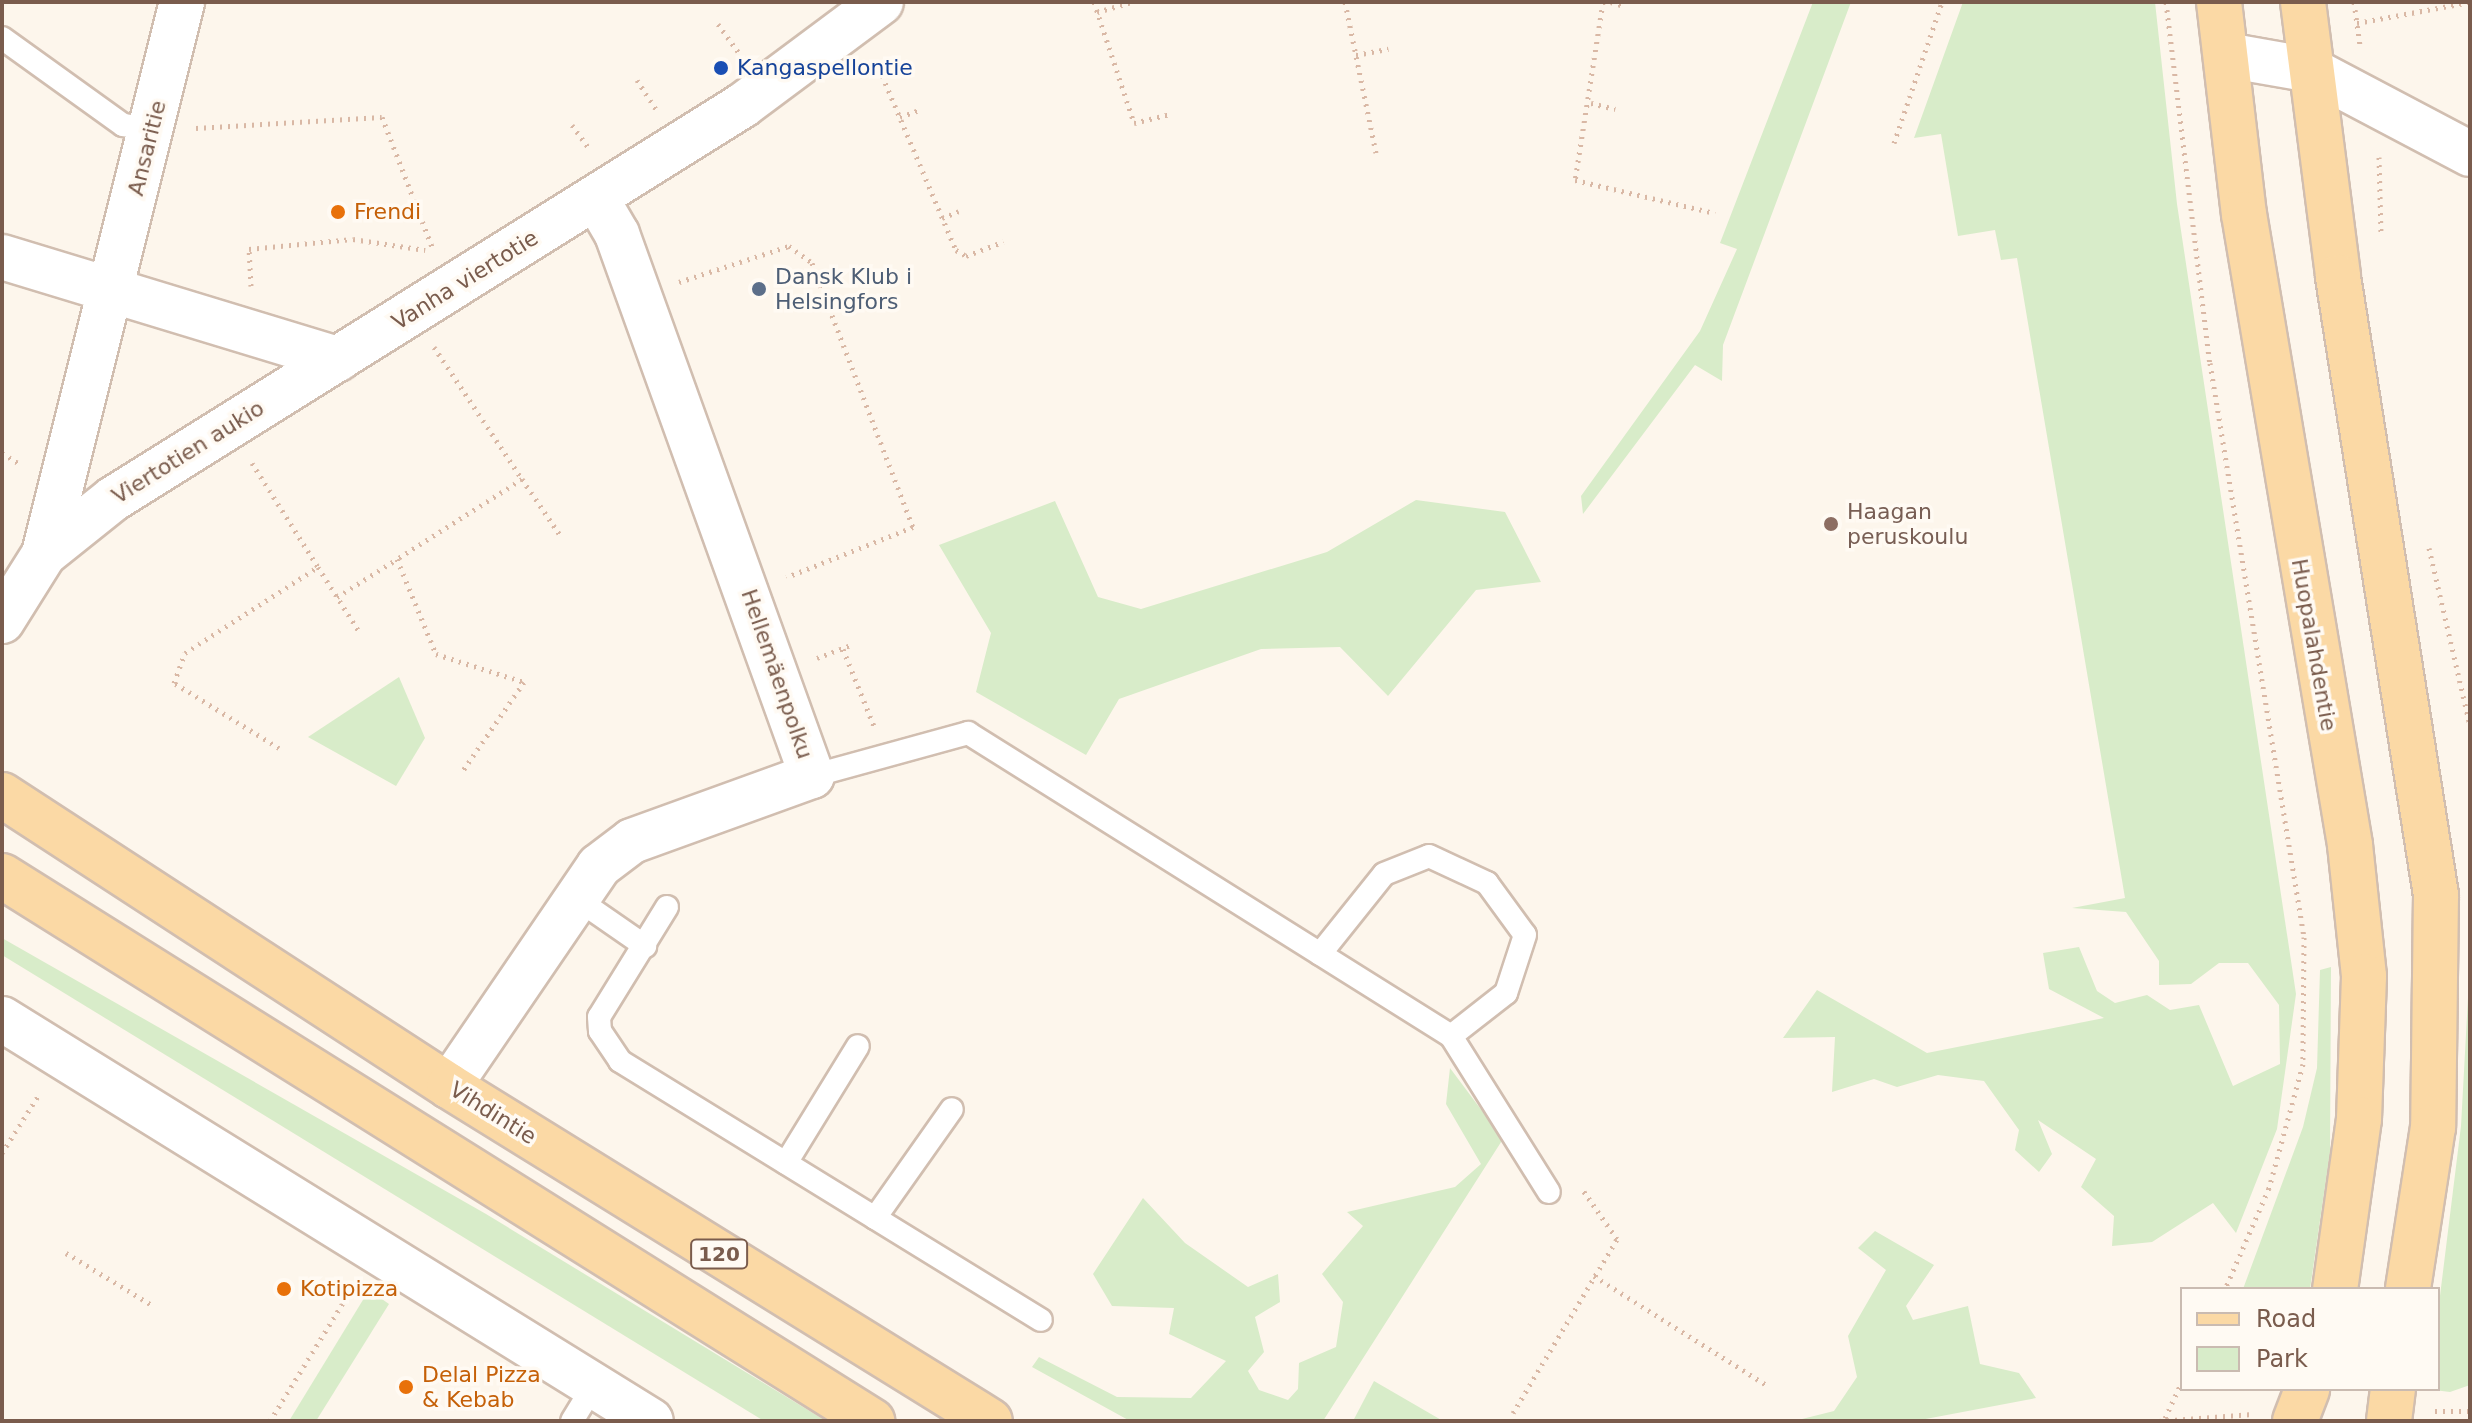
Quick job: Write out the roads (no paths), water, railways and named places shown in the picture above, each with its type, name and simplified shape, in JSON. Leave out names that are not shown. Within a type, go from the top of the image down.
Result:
[{"type":"main road","name":"Huopalahdentie","points":[[2219,2],[2282,466],[2350,845],[2364,976],[2359,1119],[2335,1287]]},
{"type":"main road","points":[[2303,2],[2436,895],[2433,1127],[2408,1287]]},
{"type":"main road","name":"Vihdintie","points":[[2,795],[449,1086],[990,1421]]},
{"type":"main road","name":"120","points":[[2,876],[872,1421]]},
{"type":"main road","points":[[2274,1418],[2305,1391]]},
{"type":"street","name":"Ansaritie","points":[[108,292],[182,2]]},
{"type":"street","name":"Vanha viertotie","points":[[338,359],[743,105],[870,10]]},
{"type":"street","points":[[2226,55],[2311,70],[2370,104],[2470,154]]},
{"type":"street","name":"Hellemäenpolku","points":[[449,1086],[599,866],[632,841],[812,776],[749,592],[640,297],[596,198]]},
{"type":"street","points":[[2,257],[108,292],[338,359]]},
{"type":"street","name":"Viertotien aukio","points":[[2,621],[44,554],[108,292]]},
{"type":"street","name":"Viertotien aukio","points":[[44,554],[113,499],[338,359]]},
{"type":"street","points":[[2,1019],[377,1246],[583,1403],[642,1419]]},
{"type":"lane","points":[[2,38],[123,125],[154,120]]},
{"type":"lane","points":[[812,776],[968,733],[1451,1036],[1549,1192]]},
{"type":"lane","points":[[1320,954],[1384,874],[1429,856],[1487,883],[1525,935],[1506,993],[1451,1036]]},
{"type":"lane","points":[[577,899],[645,946]]},
{"type":"lane","points":[[667,907],[599,1017],[609,1047],[786,1163],[1041,1320]]},
{"type":"lane","points":[[786,1163],[858,1046]]},
{"type":"lane","points":[[875,1218],[952,1109]]},
{"type":"place","name":"Kangaspellontie","points":[[721,68]]},
{"type":"place","name":"Frendi","points":[[338,212]]},
{"type":"place","name":"Dansk Klub i Helsingfors","points":[[759,289]]},
{"type":"place","name":"Haagan peruskoulu","points":[[1831,524]]},
{"type":"place","name":"Kotipizza","points":[[284,1289]]},
{"type":"place","name":"Delal Pizza & Kebab","points":[[406,1387]]}]
